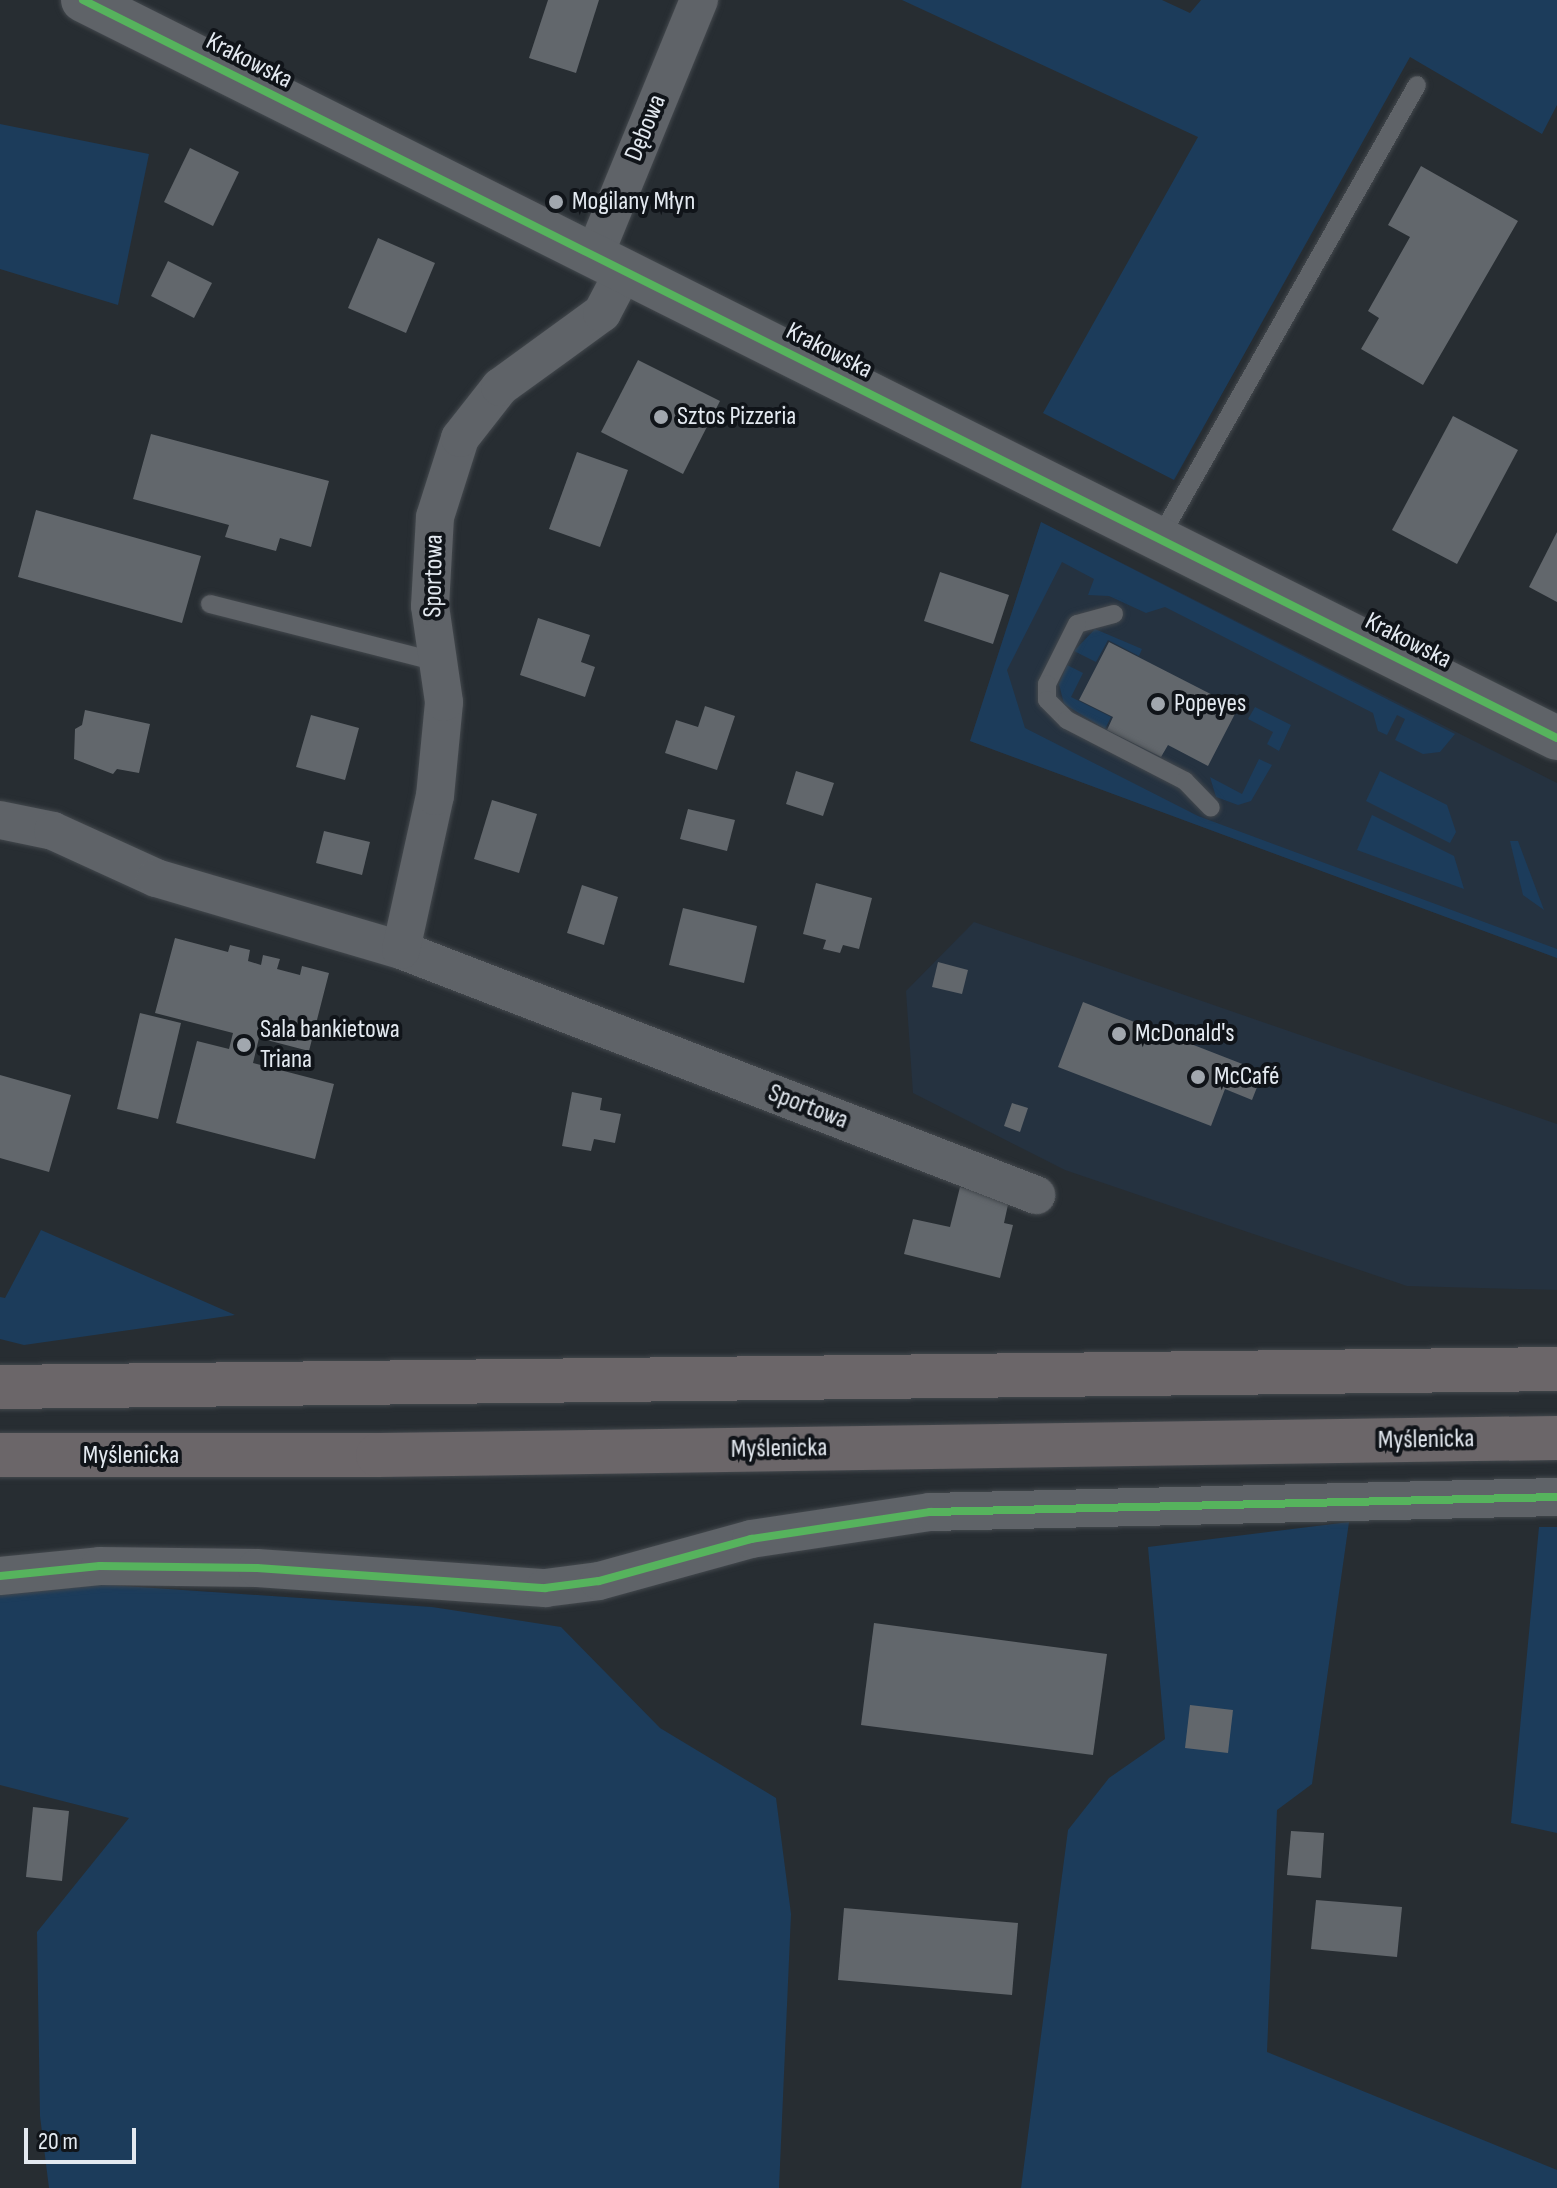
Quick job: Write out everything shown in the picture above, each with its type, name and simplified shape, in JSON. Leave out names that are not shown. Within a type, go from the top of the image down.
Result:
[{"type":"highway","points":[[0,1387],[1557,1369]]},
{"type":"highway","name":"Myślenicka","points":[[0,1455],[378,1455],[1557,1438]]},
{"type":"street","name":"Krakowska","points":[[83,0],[1557,738]]},
{"type":"street","name":"Dębowa","points":[[609,264],[699,0]]},
{"type":"street","name":"Sportowa","points":[[401,950],[435,796],[444,702],[430,606],[435,517],[460,438],[500,387],[602,313],[609,264]]},
{"type":"street","name":"Sportowa","points":[[0,820],[53,831],[156,878],[401,950],[1036,1195]]},
{"type":"street","points":[[0,1576],[100,1566],[257,1568],[545,1588],[599,1581],[751,1539],[930,1512],[1557,1497]]},
{"type":"lane","points":[[1159,539],[1417,85]]},
{"type":"lane","points":[[210,604],[438,662]]},
{"type":"lane","points":[[1114,614],[1077,624],[1047,684],[1047,700],[1067,720],[1185,781],[1211,808]]},
{"type":"shaded area","points":[[902,0],[1162,0],[1190,13],[1201,0],[1557,0],[1557,105],[1542,134],[1410,57],[1174,480],[1043,413],[1198,137]]},
{"type":"shaded area","points":[[0,124],[149,154],[118,305],[0,269]]},
{"type":"shaded area","points":[[1041,522],[1557,783],[1557,958],[970,741]]},
{"type":"shaded area","points":[[1041,522],[1455,734],[1440,752],[1423,754],[1395,740],[1405,719],[1397,715],[1387,735],[1378,731],[1373,713],[1165,607],[1146,613],[1109,596],[1088,595],[1094,579],[1062,562],[1007,670],[1025,728],[1198,816],[1557,949],[1557,958],[970,741]]},
{"type":"shaded area","points":[[1095,629],[1142,649],[1139,656],[1108,640],[1096,662],[1074,651]]},
{"type":"shaded area","points":[[1067,665],[1083,673],[1071,697],[1111,717],[1105,729],[1064,704],[1059,684]]},
{"type":"shaded area","points":[[1255,707],[1291,725],[1279,751],[1267,744],[1273,732],[1248,719]]},
{"type":"shaded area","points":[[1259,759],[1272,765],[1251,801],[1238,805],[1216,797],[1210,777],[1242,794]]},
{"type":"shaded area","points":[[1380,771],[1447,805],[1456,832],[1450,843],[1366,801]]},
{"type":"shaded area","points":[[1372,815],[1454,856],[1464,889],[1357,850]]},
{"type":"shaded area","points":[[1510,841],[1518,841],[1544,910],[1523,895]]},
{"type":"shaded area","points":[[974,922],[1557,1124],[1557,1290],[1407,1286],[1065,1170],[913,1093],[906,991]]},
{"type":"shaded area","points":[[41,1230],[235,1315],[24,1345],[0,1339],[0,1297],[5,1298]]},
{"type":"shaded area","points":[[1349,1522],[1312,1784],[1277,1810],[1267,2052],[1557,2170],[1557,2188],[1021,2188],[1068,1830],[1109,1778],[1165,1739],[1148,1547]]},
{"type":"shaded area","points":[[1539,1527],[1557,1527],[1557,1833],[1511,1823]]},
{"type":"shaded area","points":[[95,1584],[432,1607],[561,1627],[660,1728],[776,1798],[791,1914],[779,2188],[49,2188],[40,2116],[37,1932],[129,1818],[0,1785],[0,1594]]},
{"type":"building","points":[[548,0],[599,0],[576,73],[529,58]]},
{"type":"building","points":[[190,148],[239,172],[213,226],[164,202]]},
{"type":"building","points":[[1421,166],[1518,221],[1423,385],[1361,349],[1379,318],[1368,311],[1410,237],[1388,225]]},
{"type":"building","points":[[378,238],[435,263],[406,333],[348,308]]},
{"type":"building","points":[[168,261],[212,283],[194,318],[151,296]]},
{"type":"building","name":"Sztos Pizzeria","points":[[638,360],[720,401],[683,474],[601,432]]},
{"type":"building","points":[[1453,416],[1518,450],[1457,564],[1392,530]]},
{"type":"building","points":[[151,434],[329,481],[311,547],[280,538],[276,551],[225,537],[229,525],[133,499]]},
{"type":"building","points":[[577,452],[628,470],[600,547],[549,529]]},
{"type":"building","points":[[36,510],[201,556],[182,623],[18,577]]},
{"type":"building","points":[[1557,532],[1557,602],[1529,587]]},
{"type":"building","points":[[940,572],[1009,595],[993,644],[924,621]]},
{"type":"building","points":[[538,618],[590,635],[581,662],[595,667],[585,697],[520,675]]},
{"type":"building","name":"Popeyes","points":[[1109,642],[1238,708],[1208,766],[1168,745],[1161,757],[1107,730],[1113,717],[1079,700]]},
{"type":"building","points":[[705,706],[735,716],[717,770],[665,753],[676,720],[698,727]]},
{"type":"building","points":[[85,710],[150,724],[139,773],[117,769],[113,774],[74,759],[75,729],[82,725]]},
{"type":"building","points":[[311,715],[359,728],[345,780],[296,767]]},
{"type":"building","points":[[796,771],[834,783],[823,816],[786,804]]},
{"type":"building","points":[[492,800],[537,814],[519,873],[474,859]]},
{"type":"building","points":[[688,809],[735,820],[727,851],[680,839]]},
{"type":"building","points":[[324,831],[370,842],[362,875],[316,863]]},
{"type":"building","points":[[816,883],[872,898],[859,949],[843,945],[840,953],[823,949],[826,940],[803,934]]},
{"type":"building","points":[[582,885],[618,897],[604,945],[567,933]]},
{"type":"building","points":[[683,908],[757,926],[744,983],[669,965]]},
{"type":"building","name":"Sala bankietowa Triana","points":[[175,938],[228,952],[230,945],[250,950],[248,961],[261,965],[263,955],[280,959],[277,969],[300,975],[302,966],[329,973],[309,1051],[259,1038],[253,1063],[334,1084],[315,1159],[176,1123],[197,1041],[229,1049],[233,1033],[155,1013]]},
{"type":"building","points":[[938,962],[968,970],[962,994],[932,987]]},
{"type":"building","name":"McDonald's","points":[[1083,1002],[1263,1072],[1252,1100],[1225,1089],[1211,1126],[1058,1067]]},
{"type":"building","points":[[140,1013],[181,1023],[158,1119],[117,1109]]},
{"type":"building","points":[[0,1075],[71,1095],[49,1172],[0,1158]]},
{"type":"building","points":[[572,1092],[602,1098],[600,1110],[621,1114],[615,1143],[594,1139],[591,1151],[562,1146]]},
{"type":"building","points":[[1012,1103],[1028,1108],[1020,1132],[1004,1126]]},
{"type":"building","points":[[960,1187],[1009,1200],[1004,1223],[1013,1225],[1000,1278],[904,1254],[913,1219],[950,1227]]},
{"type":"building","points":[[874,1623],[1107,1654],[1093,1755],[861,1725]]},
{"type":"building","points":[[1190,1705],[1233,1710],[1228,1753],[1185,1748]]},
{"type":"building","points":[[33,1807],[69,1811],[62,1881],[26,1877]]},
{"type":"building","points":[[1291,1831],[1324,1833],[1321,1878],[1287,1875]]},
{"type":"building","points":[[1316,1900],[1402,1907],[1397,1957],[1311,1949]]},
{"type":"building","points":[[844,1908],[1018,1923],[1012,1995],[838,1980]]},
{"type":"cycle path","points":[[83,0],[1557,738]]},
{"type":"cycle path","points":[[0,1576],[100,1566],[257,1568],[545,1588],[599,1581],[751,1539],[930,1512],[1557,1497]]},
{"type":"place","name":"Mogilany Młyn","points":[[556,202]]},
{"type":"place","name":"Sztos Pizzeria","points":[[661,417]]},
{"type":"place","name":"Popeyes","points":[[1158,704]]},
{"type":"place","name":"McDonald's","points":[[1119,1034]]},
{"type":"place","name":"Sala bankietowa Triana","points":[[244,1045]]},
{"type":"place","name":"McCafé","points":[[1198,1077]]}]
